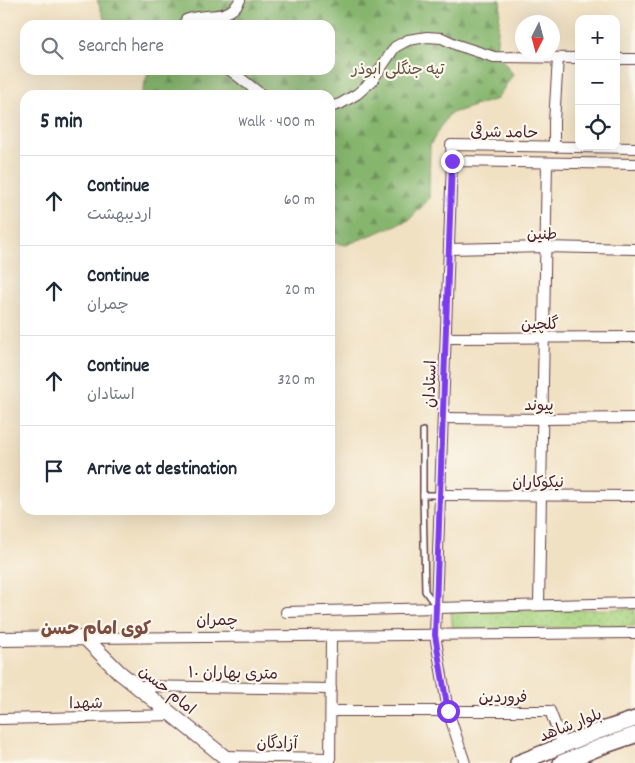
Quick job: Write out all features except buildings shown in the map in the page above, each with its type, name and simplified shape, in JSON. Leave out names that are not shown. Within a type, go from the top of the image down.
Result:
[{"type":"main road","name":"بلوار شاهد","points":[[518,763],[563,744],[635,719]]},
{"type":"main road","name":"بلوار شاهد","points":[[561,763],[603,746],[635,736]]},
{"type":"street","points":[[186,20],[228,12],[240,0]]},
{"type":"street","points":[[335,106],[357,94],[372,81],[395,47],[408,40],[426,37],[442,38],[494,57],[515,57]]},
{"type":"street","points":[[560,58],[575,58]]},
{"type":"street","points":[[620,59],[635,59]]},
{"type":"street","points":[[554,147],[558,60]]},
{"type":"street","points":[[236,75],[256,90]]},
{"type":"street","name":"حامد شرقی","points":[[635,148],[451,145],[452,161],[635,164]]},
{"type":"street","name":"استادان","points":[[436,608],[452,161]]},
{"type":"street","points":[[539,604],[547,163]]},
{"type":"street","name":"طنین","points":[[449,248],[545,247],[635,249]]},
{"type":"street","name":"گلچین","points":[[446,338],[635,337]]},
{"type":"street","name":"پیوند","points":[[443,418],[635,418]]},
{"type":"street","name":"نیکوکاران","points":[[440,495],[635,496]]},
{"type":"street","points":[[286,612],[635,603]]},
{"type":"street","points":[[436,608],[435,635],[448,711],[465,763]]},
{"type":"street","name":"چمران","points":[[0,639],[635,633]]},
{"type":"street","points":[[330,761],[331,636]]},
{"type":"street","name":"امام حسن","points":[[85,638],[119,672],[228,760]]},
{"type":"street","name":"۱۰ متری بهاران","points":[[136,686],[331,689]]},
{"type":"street","name":"فروردین","points":[[331,711],[550,711],[563,744]]},
{"type":"street","name":"شهدا","points":[[0,719],[172,716]]},
{"type":"street","name":"آزادگان","points":[[228,760],[330,761]]},
{"type":"lane","points":[[423,431],[425,591],[436,608]]},
{"type":"lane","points":[[423,495],[440,495]]},
{"type":"green space","name":"تپه جنگلی ابوذر","points":[[97,0],[501,0],[496,52],[513,74],[497,99],[449,114],[430,145],[429,199],[409,220],[346,245],[335,243],[335,90],[143,90],[147,75],[335,75],[335,20],[105,20]]},
{"type":"green space","points":[[635,609],[635,626],[453,631],[451,611]]},
{"type":"district","name":"کوی امام حسن","points":[[96,628]]},
{"type":"route","points":[[448,711],[435,635],[452,161]]}]
